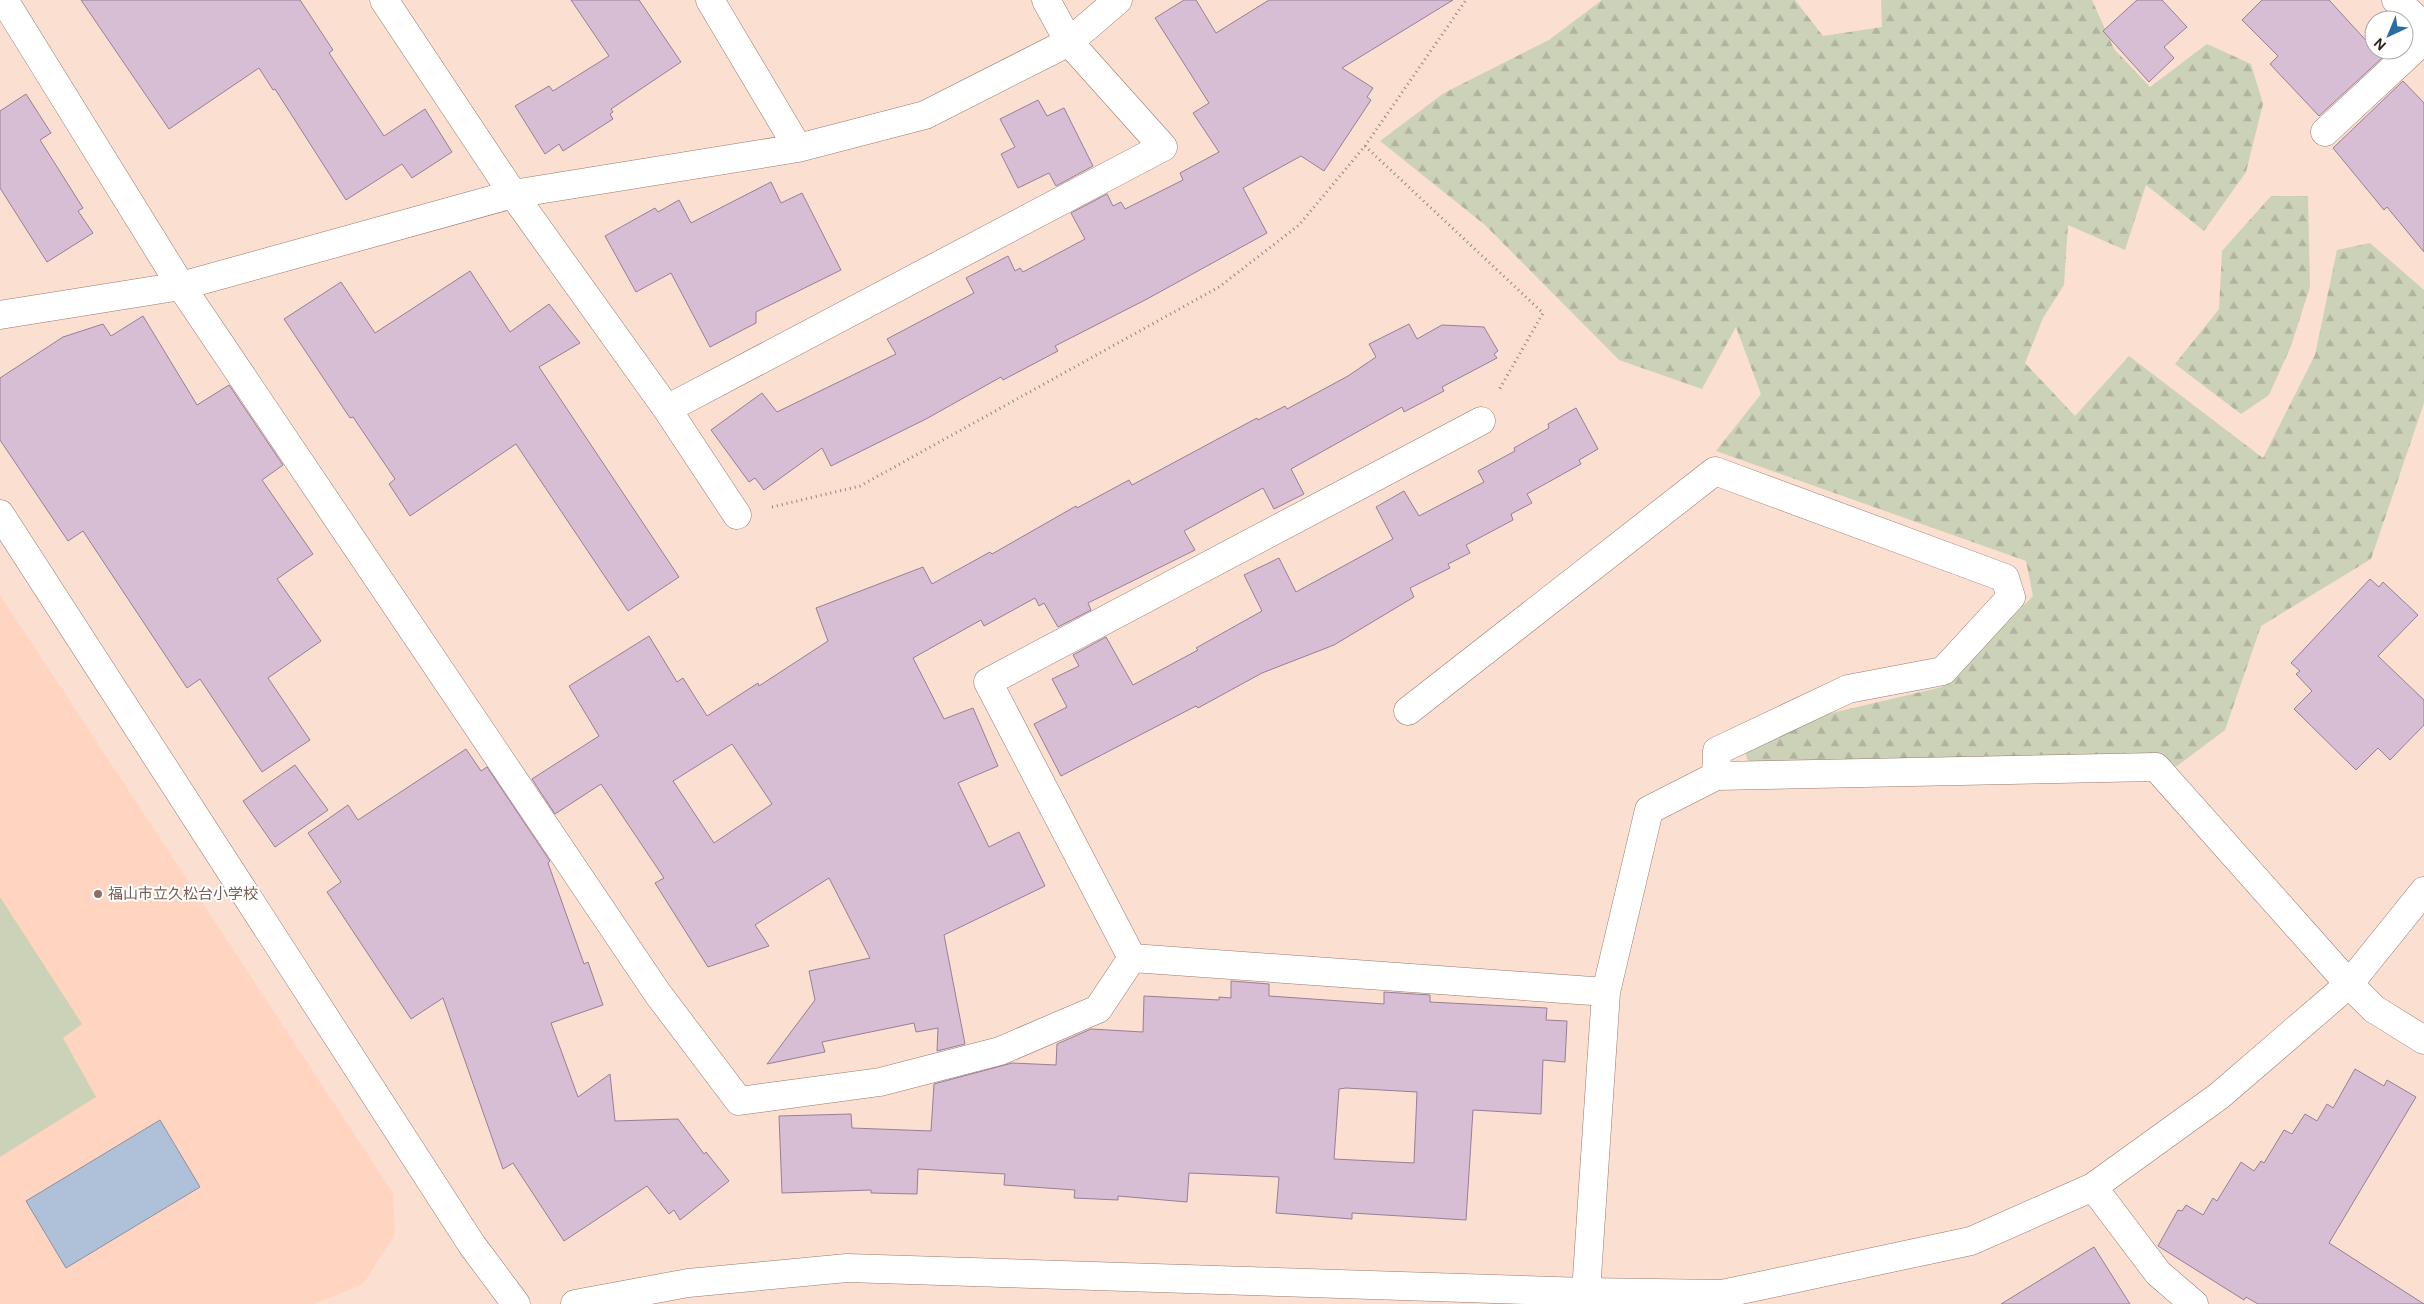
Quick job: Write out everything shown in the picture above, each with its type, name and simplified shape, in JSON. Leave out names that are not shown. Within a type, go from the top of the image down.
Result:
[{"type":"street","points":[[4,0],[181,286],[658,994],[739,1101],[880,1082],[1000,1051],[1098,1009],[1132,958]]},
{"type":"street","points":[[384,0],[513,194],[667,409],[737,515]]},
{"type":"street","points":[[710,0],[798,148]]},
{"type":"street","points":[[667,409],[1163,146],[1069,42],[1046,0]]},
{"type":"street","points":[[0,315],[181,286],[513,194],[798,148],[925,115],[1069,42],[1118,0]]},
{"type":"street","points":[[2396,0],[2424,26]]},
{"type":"street","points":[[2325,132],[2424,40]]},
{"type":"street","points":[[1132,958],[988,682],[1482,421]]},
{"type":"street","points":[[1408,711],[1715,471],[2005,578],[2011,597],[1943,672],[1848,689],[1717,751],[1716,776]]},
{"type":"street","points":[[0,514],[472,1245],[516,1304]]},
{"type":"street","points":[[1586,1292],[1606,992],[1649,810],[1716,776],[2156,767],[2349,984],[2374,1009],[2424,1040]]},
{"type":"street","points":[[575,1304],[688,1283],[847,1268],[1586,1292],[1722,1294],[1971,1241],[2093,1187],[2220,1096],[2349,984],[2424,891]]},
{"type":"street","points":[[1132,958],[1606,992]]},
{"type":"street","points":[[2093,1187],[2158,1273],[2194,1304]]},
{"type":"path","points":[[737,515],[860,486],[1219,287],[1299,225],[1366,146],[1466,0]]},
{"type":"path","points":[[1366,146],[1543,313],[1482,421]]},
{"type":"shaded area","name":"福山市立久松台小学校","points":[[0,595],[393,1193],[395,1234],[363,1284],[314,1304],[0,1304]]},
{"type":"green space","points":[[1602,0],[1795,0],[1823,36],[1882,27],[1881,0],[2092,0],[2114,49],[2150,87],[2207,44],[2251,64],[2263,104],[2246,172],[2204,231],[2146,185],[2125,250],[2068,225],[2064,285],[2043,318],[2025,363],[2075,416],[2129,356],[2263,458],[2315,355],[2337,250],[2370,243],[2424,290],[2424,403],[2371,559],[2261,626],[2225,730],[2177,766],[1749,766],[1745,751],[1815,717],[1942,687],[2033,596],[2026,561],[1716,451],[1761,394],[1736,327],[1702,389],[1619,360],[1485,225],[1380,141],[1444,93],[1549,40]]},
{"type":"green space","points":[[2271,196],[2308,196],[2310,287],[2291,346],[2269,395],[2241,414],[2175,364],[2219,309],[2222,251]]},
{"type":"green space","points":[[0,897],[82,1024],[63,1038],[96,1097],[0,1157]]},
{"type":"water","points":[[160,1120],[200,1187],[66,1268],[26,1201]]},
{"type":"building","points":[[81,0],[300,0],[333,50],[329,53],[384,136],[425,109],[452,152],[412,178],[402,164],[346,200],[275,89],[273,90],[259,68],[169,129]]},
{"type":"building","points":[[571,0],[639,0],[681,62],[611,109],[613,112],[610,114],[613,119],[563,151],[559,144],[545,154],[515,106],[549,86],[553,91],[609,56]]},
{"type":"building","points":[[1184,0],[1196,0],[1216,33],[1269,0],[1453,0],[1342,68],[1373,88],[1367,97],[1371,100],[1324,171],[1301,156],[1243,188],[1267,233],[1147,299],[1055,346],[1058,351],[1003,380],[1001,377],[926,419],[831,466],[822,448],[764,490],[755,478],[749,482],[711,430],[762,393],[777,412],[896,354],[887,339],[974,293],[966,278],[1008,256],[1015,271],[1020,268],[1023,272],[1085,239],[1071,213],[1107,194],[1113,206],[1121,202],[1125,209],[1183,180],[1180,173],[1219,152],[1193,113],[1209,103],[1155,18]]},
{"type":"building","points":[[2137,0],[2162,0],[2187,27],[2164,47],[2174,58],[2149,82],[2103,31]]},
{"type":"building","points":[[2262,0],[2329,0],[2364,38],[2364,60],[2380,60],[2319,116],[2270,64],[2278,56],[2242,20]]},
{"type":"building","points":[[2403,81],[2424,103],[2424,252],[2387,207],[2384,210],[2333,148]]},
{"type":"building","points":[[26,94],[51,133],[40,140],[83,208],[78,211],[93,233],[47,262],[0,188],[0,111]]},
{"type":"building","points":[[1038,100],[1047,116],[1064,108],[1093,166],[1056,186],[1049,173],[1018,188],[1001,154],[1015,147],[1000,119]]},
{"type":"building","points":[[771,182],[781,203],[802,193],[841,270],[756,312],[756,323],[710,347],[671,273],[636,292],[605,236],[655,208],[658,212],[679,200],[691,223]]},
{"type":"building","points":[[470,271],[510,332],[549,304],[580,343],[539,367],[679,577],[628,611],[516,444],[410,516],[389,484],[395,479],[353,417],[350,418],[284,319],[341,282],[375,333]]},
{"type":"building","points":[[143,316],[197,405],[229,385],[283,465],[262,480],[313,554],[277,579],[321,641],[268,678],[310,740],[262,772],[200,679],[187,688],[83,531],[68,541],[0,440],[0,378],[63,337],[103,324],[111,336]]},
{"type":"building","points":[[1409,324],[1417,339],[1442,325],[1484,327],[1498,351],[1494,354],[1497,358],[1442,387],[1444,391],[1404,412],[1402,407],[1291,469],[1304,494],[1274,509],[1263,488],[1184,531],[1195,550],[1088,603],[1091,610],[1058,627],[1044,603],[1039,606],[1035,598],[984,626],[981,620],[913,658],[944,719],[973,708],[998,766],[958,783],[989,847],[1019,832],[1045,886],[944,935],[965,1044],[937,1051],[938,1028],[916,1032],[914,1023],[822,1042],[825,1052],[767,1064],[815,1000],[809,971],[870,958],[829,878],[755,925],[769,946],[708,967],[655,883],[664,878],[601,784],[555,814],[532,779],[599,736],[569,686],[649,636],[677,682],[683,678],[707,716],[758,683],[759,686],[828,641],[816,608],[923,567],[932,584],[990,552],[992,554],[1076,506],[1077,508],[1129,480],[1132,485],[1257,418],[1258,420],[1285,406],[1287,409],[1348,376],[1376,357],[1369,344]],"holes":[[[732,744],[772,804],[714,843],[673,781]]]},
{"type":"building","points":[[1576,408],[1598,449],[1579,460],[1581,464],[1527,494],[1532,503],[1511,514],[1513,520],[1466,545],[1470,553],[1448,564],[1450,568],[1410,588],[1414,597],[1334,645],[1262,673],[1198,708],[1196,706],[1061,776],[1034,724],[1067,707],[1052,679],[1079,666],[1073,655],[1106,637],[1133,685],[1198,650],[1196,648],[1262,611],[1244,575],[1279,558],[1296,592],[1393,539],[1376,507],[1404,491],[1419,516],[1484,482],[1478,471],[1515,451],[1514,448],[1549,428],[1548,424]]},
{"type":"building","points":[[2370,579],[2379,587],[2383,582],[2418,615],[2378,656],[2424,700],[2424,725],[2390,760],[2378,748],[2356,770],[2294,709],[2312,691],[2296,674],[2300,671],[2291,663]]},
{"type":"building","points":[[466,749],[481,771],[487,767],[550,861],[548,863],[584,964],[588,962],[603,1005],[551,1023],[578,1097],[610,1074],[615,1121],[678,1119],[704,1154],[706,1152],[729,1181],[680,1220],[674,1210],[669,1214],[647,1186],[564,1241],[513,1163],[503,1169],[443,998],[411,1019],[327,892],[341,882],[308,833],[348,805],[358,820]]},
{"type":"building","points":[[295,765],[328,810],[275,847],[243,801]]},
{"type":"building","points":[[1231,981],[1269,984],[1269,996],[1384,1004],[1384,992],[1430,995],[1430,1002],[1547,1008],[1546,1020],[1567,1021],[1565,1062],[1543,1060],[1541,1114],[1473,1110],[1466,1220],[1352,1213],[1352,1219],[1276,1213],[1279,1177],[1189,1173],[1187,1202],[1118,1196],[1118,1200],[1074,1198],[1075,1190],[1004,1185],[1005,1174],[918,1169],[917,1194],[871,1193],[871,1190],[782,1193],[779,1116],[851,1114],[852,1128],[931,1131],[934,1084],[1012,1063],[1056,1065],[1057,1044],[1091,1029],[1143,1032],[1144,996],[1219,1000],[1219,997],[1231,998]],"holes":[[[1339,1089],[1417,1092],[1414,1163],[1334,1159]]]},
{"type":"building","points":[[2355,1069],[2384,1086],[2387,1080],[2416,1097],[2329,1243],[2424,1304],[2258,1304],[2246,1297],[2244,1300],[2158,1246],[2178,1210],[2182,1211],[2186,1205],[2203,1215],[2213,1198],[2217,1201],[2241,1162],[2254,1171],[2261,1161],[2264,1163],[2284,1130],[2292,1134],[2305,1114],[2317,1121],[2327,1104],[2333,1108]]},
{"type":"building","points":[[2094,1247],[2130,1304],[2001,1304]]},
{"type":"place","name":"福山市立久松台小学校","points":[[98,894]]}]
